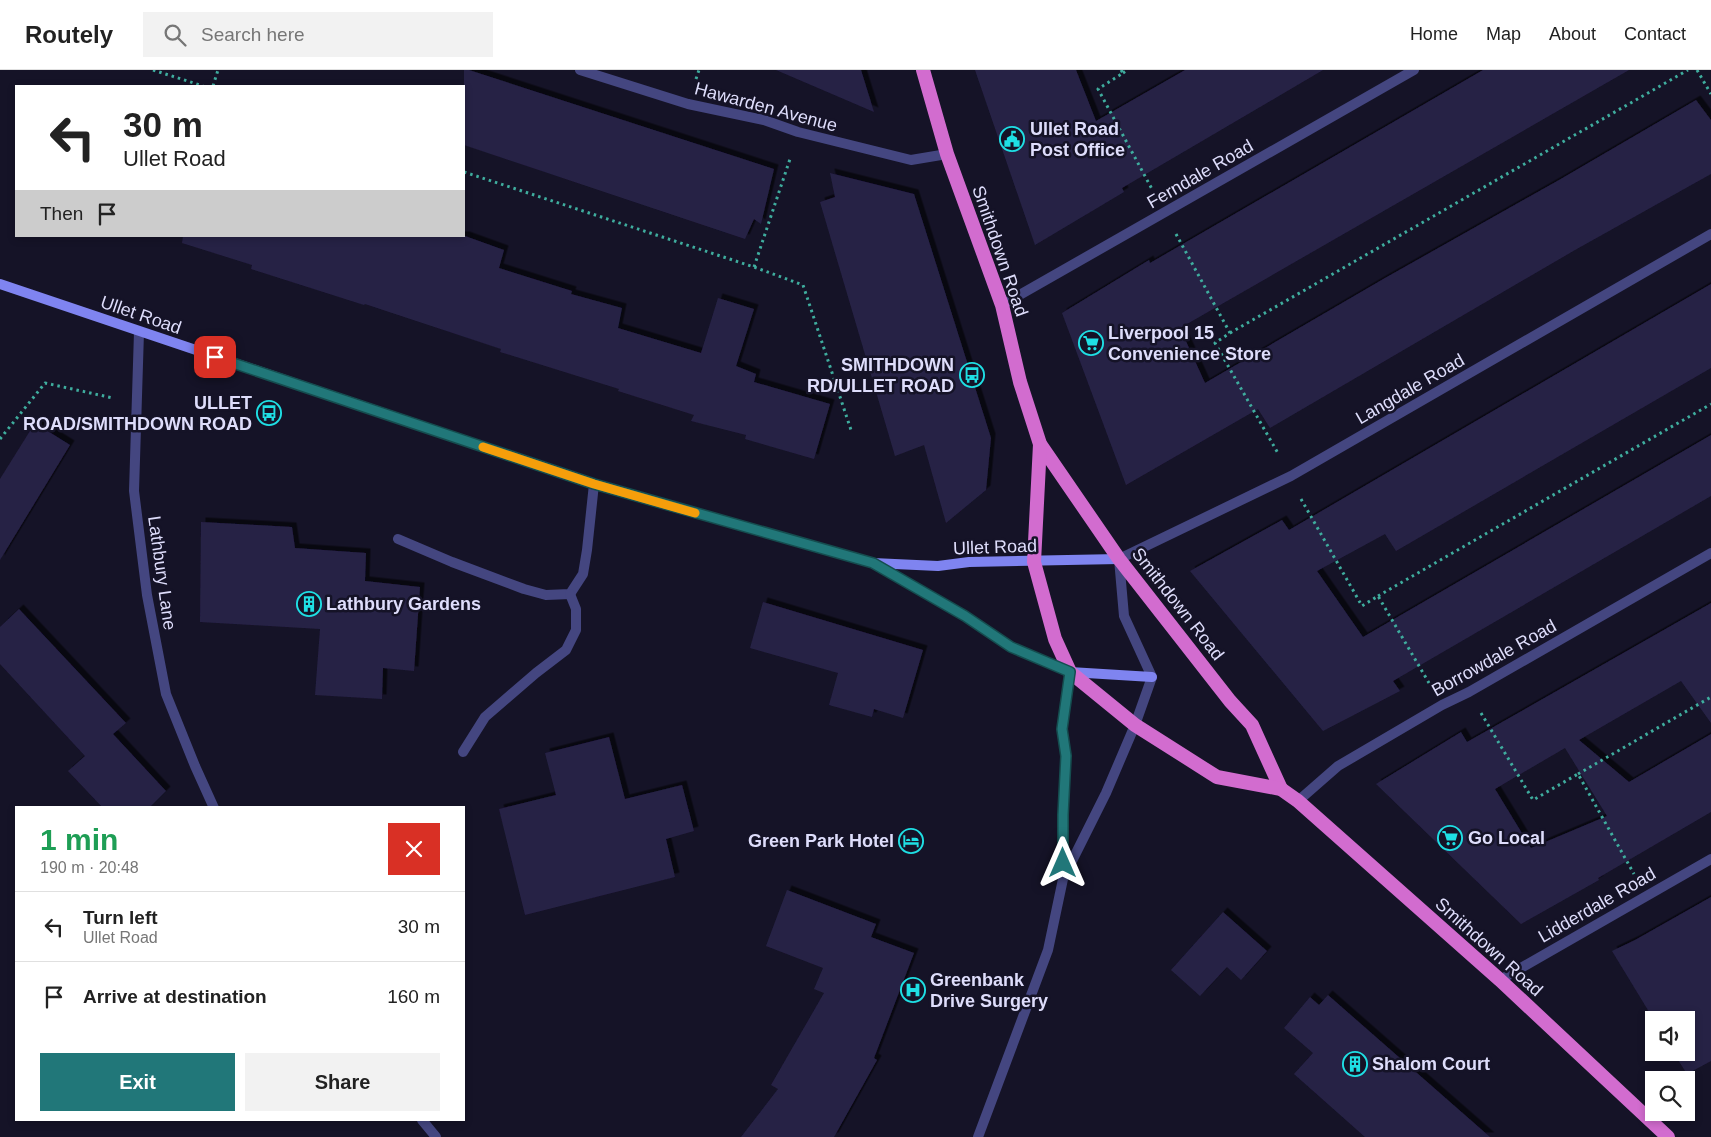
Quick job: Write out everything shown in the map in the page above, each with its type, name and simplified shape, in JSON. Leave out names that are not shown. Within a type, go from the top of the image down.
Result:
[{"type":"highway","name":"Smithdown Road","points":[[923,70],[947,154],[1002,305],[1020,382],[1040,444],[1119,558],[1230,701],[1252,725],[1281,789]]},
{"type":"highway","name":"Smithdown Road","points":[[1040,444],[1034,562],[1055,639],[1070,672],[1135,725],[1217,777],[1281,789],[1298,801],[1500,980],[1668,1137]]},
{"type":"main road","name":"Ullet Road","points":[[0,284],[594,484],[873,563],[938,566],[969,562],[1034,562],[1119,558]]},
{"type":"main road","name":"Ullet Road","points":[[873,563],[965,616],[1011,647],[1070,672],[1152,677]]},
{"type":"street","name":"Hawarden Avenue","points":[[580,70],[688,104],[764,120],[798,132],[911,160],[947,154]]},
{"type":"street","name":"Ferndale Road","points":[[1002,305],[1414,70]]},
{"type":"street","name":"Langdale Road","points":[[1119,558],[1291,476],[1711,234]]},
{"type":"street","name":"Lathbury Lane","points":[[140,332],[134,491],[146,595],[166,694],[213,806]]},
{"type":"street","points":[[570,594],[583,574],[594,484]]},
{"type":"street","points":[[398,539],[524,589],[546,595],[570,594]]},
{"type":"street","name":"Borrowdale Road","points":[[1298,801],[1338,766],[1711,553]]},
{"type":"street","points":[[1063,879],[1106,793],[1135,725],[1152,677],[1124,616],[1119,558]]},
{"type":"street","points":[[464,752],[485,717],[566,650],[576,630],[576,610],[570,594]]},
{"type":"street","points":[[978,1137],[1048,950],[1063,879],[1063,815],[1066,756],[1062,729],[1070,672]]},
{"type":"street","name":"Lidderdale Road","points":[[1500,980],[1711,859]]},
{"type":"street","points":[[423,1121],[436,1137]]},
{"type":"path","points":[[152,70],[200,85]]},
{"type":"path","points":[[213,85],[218,70]]},
{"type":"path","points":[[1128,70],[1122,71],[1098,89],[1230,333]]},
{"type":"path","points":[[1688,70],[1215,342],[1291,476],[1302,503],[1362,606],[1711,404]]},
{"type":"path","points":[[1697,70],[1711,94]]},
{"type":"path","points":[[754,267],[798,132]]},
{"type":"path","points":[[465,172],[754,267],[803,285],[852,433]]},
{"type":"path","points":[[0,439],[45,383],[137,403]]},
{"type":"path","points":[[1378,596],[1442,705]]},
{"type":"path","points":[[1469,692],[1533,800],[1711,697]]},
{"type":"path","points":[[1578,774],[1647,896]]},
{"type":"building","points":[[464,70],[469,70],[774,169],[761,224],[754,219],[745,239],[465,145]]},
{"type":"building","points":[[776,70],[861,70],[874,112]]},
{"type":"building","points":[[975,70],[1076,70],[1096,121],[1185,70],[1323,70],[1122,188],[1124,192],[1035,245]]},
{"type":"building","points":[[1483,70],[1629,70],[1180,328],[1205,383],[1696,100],[1711,120],[1711,174],[1575,250],[1270,428],[1258,409],[1126,485],[1062,313],[1149,260],[1150,263]]},
{"type":"building","points":[[830,173],[914,194],[991,438],[986,490],[946,523],[924,445],[895,456],[820,202],[835,197]]},
{"type":"building","points":[[465,236],[504,250],[499,268],[572,291],[571,294],[622,308],[618,328],[701,353],[718,298],[754,309],[736,366],[756,374],[754,382],[830,404],[814,459],[745,439],[746,435],[691,421],[694,415],[618,391],[619,389],[500,352],[501,349],[365,304],[251,269],[252,265],[182,243],[183,237]]},
{"type":"building","points":[[1711,284],[1711,368],[1396,551],[1385,534],[1317,571],[1363,637],[1711,435],[1711,496],[1393,681],[1400,691],[1323,731],[1190,571],[1282,520],[1289,530]]},
{"type":"building","points":[[35,423],[70,445],[0,560],[0,479]]},
{"type":"building","name":"Lathbury Gardens","points":[[201,522],[292,527],[295,548],[366,553],[365,581],[420,587],[414,671],[383,668],[382,699],[315,695],[320,629],[200,622]]},
{"type":"building","points":[[763,602],[923,650],[903,718],[874,709],[872,717],[829,705],[838,673],[750,648]]},
{"type":"building","points":[[1711,603],[1711,723],[1681,681],[1579,740],[1629,782],[1711,734],[1711,812],[1598,878],[1599,880],[1521,924],[1376,784],[1461,732],[1467,742]],"holes":[[[1565,748],[1607,816],[1531,848],[1495,789]]]},
{"type":"building","points":[[19,609],[126,723],[113,734],[166,791],[151,806],[101,806],[68,771],[85,756],[0,664],[0,627]]},
{"type":"building","points":[[609,737],[625,799],[682,785],[694,831],[666,839],[675,877],[525,915],[499,809],[556,795],[545,753]]},
{"type":"building","points":[[787,890],[876,924],[871,937],[914,953],[874,1058],[877,1060],[834,1137],[741,1137],[778,1089],[771,1085],[824,993],[814,989],[823,968],[766,946]]},
{"type":"building","points":[[1711,897],[1711,1061],[1693,1071],[1685,1071],[1679,1061],[1695,1061],[1695,1011],[1649,1011],[1612,951]]},
{"type":"building","points":[[1223,912],[1267,951],[1241,980],[1227,967],[1200,996],[1171,970]]},
{"type":"building","name":"Shalom Court","points":[[1328,995],[1490,1137],[1365,1137],[1294,1074],[1313,1053],[1284,1028],[1310,997],[1319,1005]]},
{"type":"slow traffic","points":[[483,447],[594,484],[695,513]]},
{"type":"place","name":"Ullet Road Post Office","points":[[1012,139]]},
{"type":"place","name":"Liverpool 15 Convenience Store","points":[[1091,343]]},
{"type":"place","name":"SMITHDOWN RD/ULLET ROAD","points":[[972,375]]},
{"type":"place","name":"ULLET ROAD/SMITHDOWN ROAD","points":[[269,413]]},
{"type":"place","name":"Lathbury Gardens","points":[[309,604]]},
{"type":"place","name":"Go Local","points":[[1450,838]]},
{"type":"place","name":"Green Park Hotel","points":[[911,841]]},
{"type":"place","name":"Greenbank Drive Surgery","points":[[913,990]]},
{"type":"place","name":"Shalom Court","points":[[1355,1064]]},
{"type":"route","points":[[215,357],[594,484],[873,563],[965,616],[1011,647],[1070,672],[1062,729],[1066,756],[1063,863]]}]
